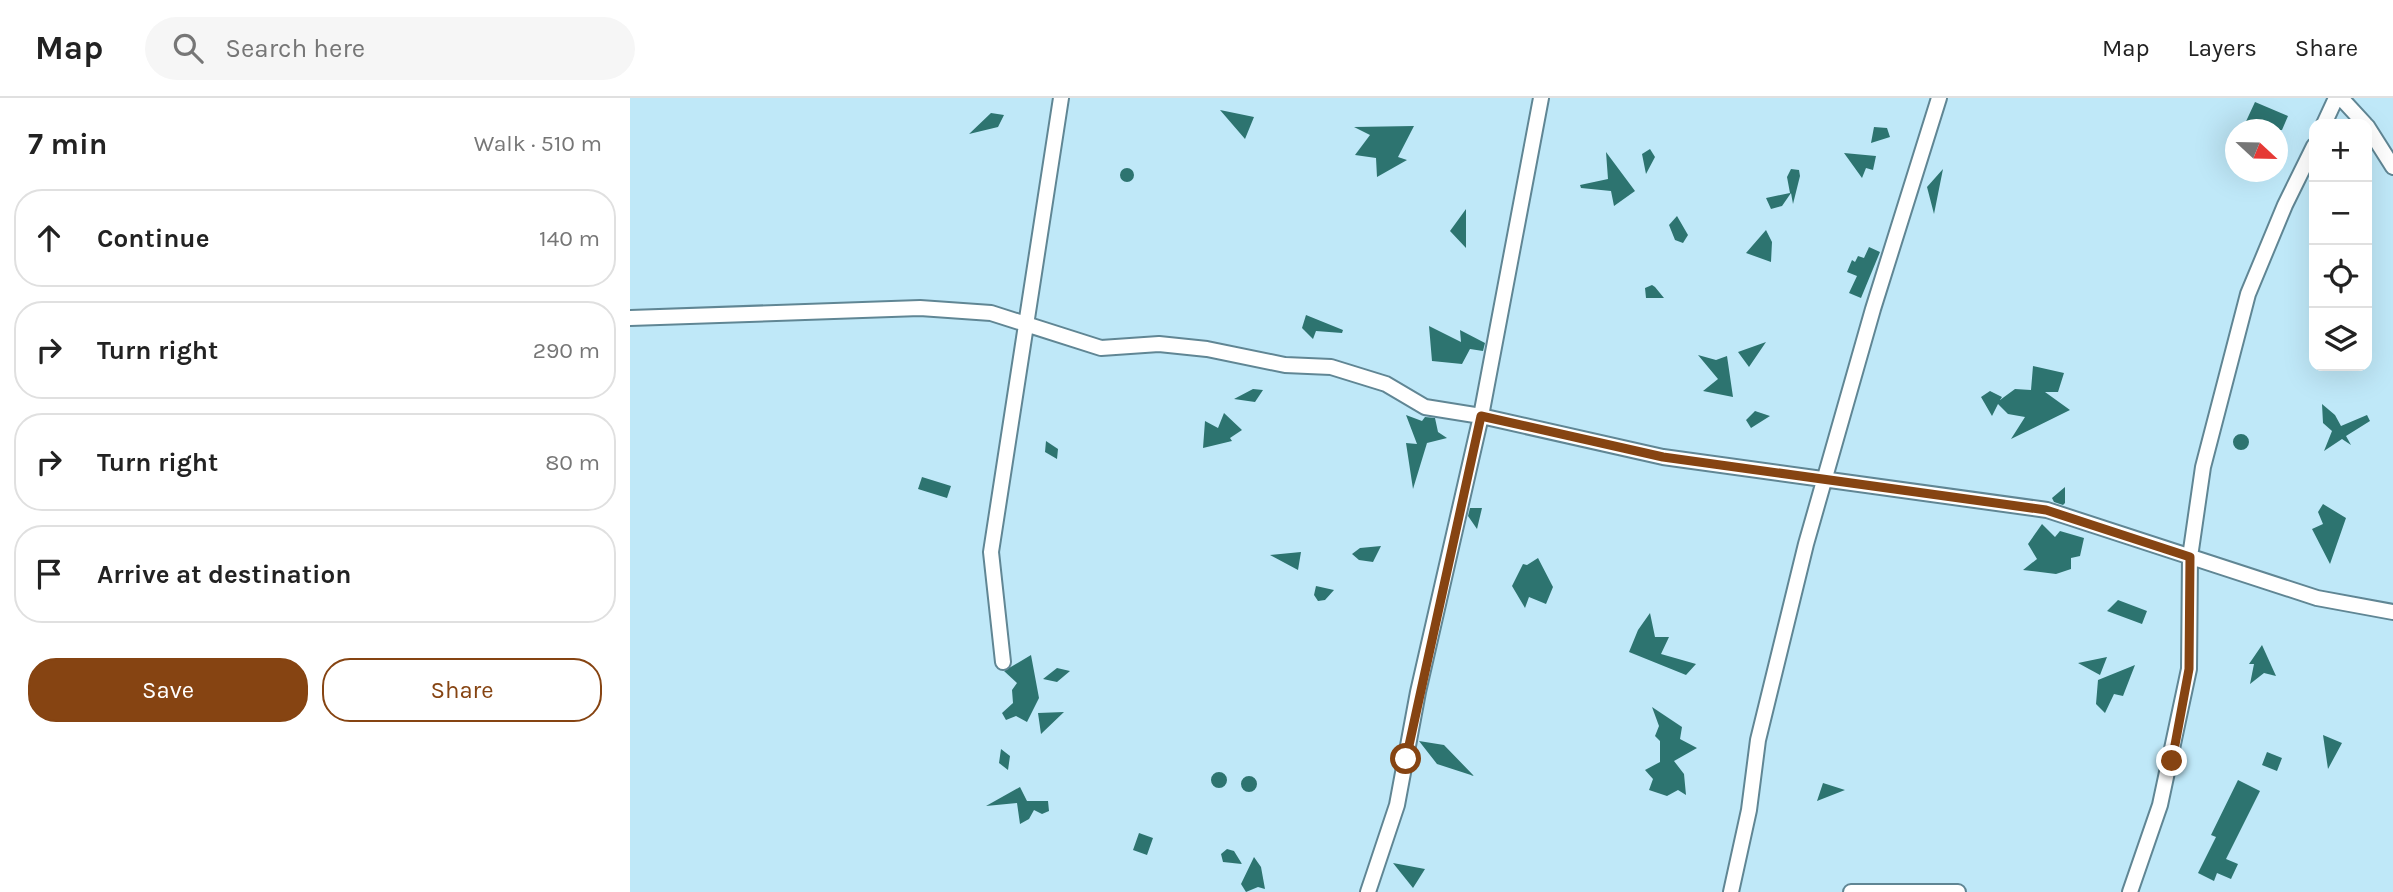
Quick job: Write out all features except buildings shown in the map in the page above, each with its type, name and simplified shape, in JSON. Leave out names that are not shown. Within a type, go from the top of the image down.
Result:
[{"type":"street","points":[[1003,662],[991,552],[1061,98]]},
{"type":"street","points":[[1368,892],[1397,806],[1418,692],[1481,416],[1541,98]]},
{"type":"street","points":[[1731,892],[1749,810],[1758,740],[1825,478],[1918,160],[1939,98]]},
{"type":"street","points":[[2327,119],[2339,98],[2360,119]]},
{"type":"street","points":[[2372,134],[2393,167]]},
{"type":"street","points":[[2130,892],[2160,805],[2185,692],[2190,641],[2190,557],[2203,467],[2248,294],[2285,205],[2309,156]]},
{"type":"street","points":[[630,318],[920,308],[990,313],[1101,348],[1159,344],[1207,349],[1285,365],[1331,367],[1386,384],[1425,407],[1481,416],[1663,457],[2046,510],[2316,598],[2393,612]]},
{"type":"street","points":[[1851,892],[1958,892]]},
{"type":"route","points":[[1406,759],[1418,692],[1481,416],[1663,457],[2046,510],[2190,557],[2189,669],[2172,761]]}]
